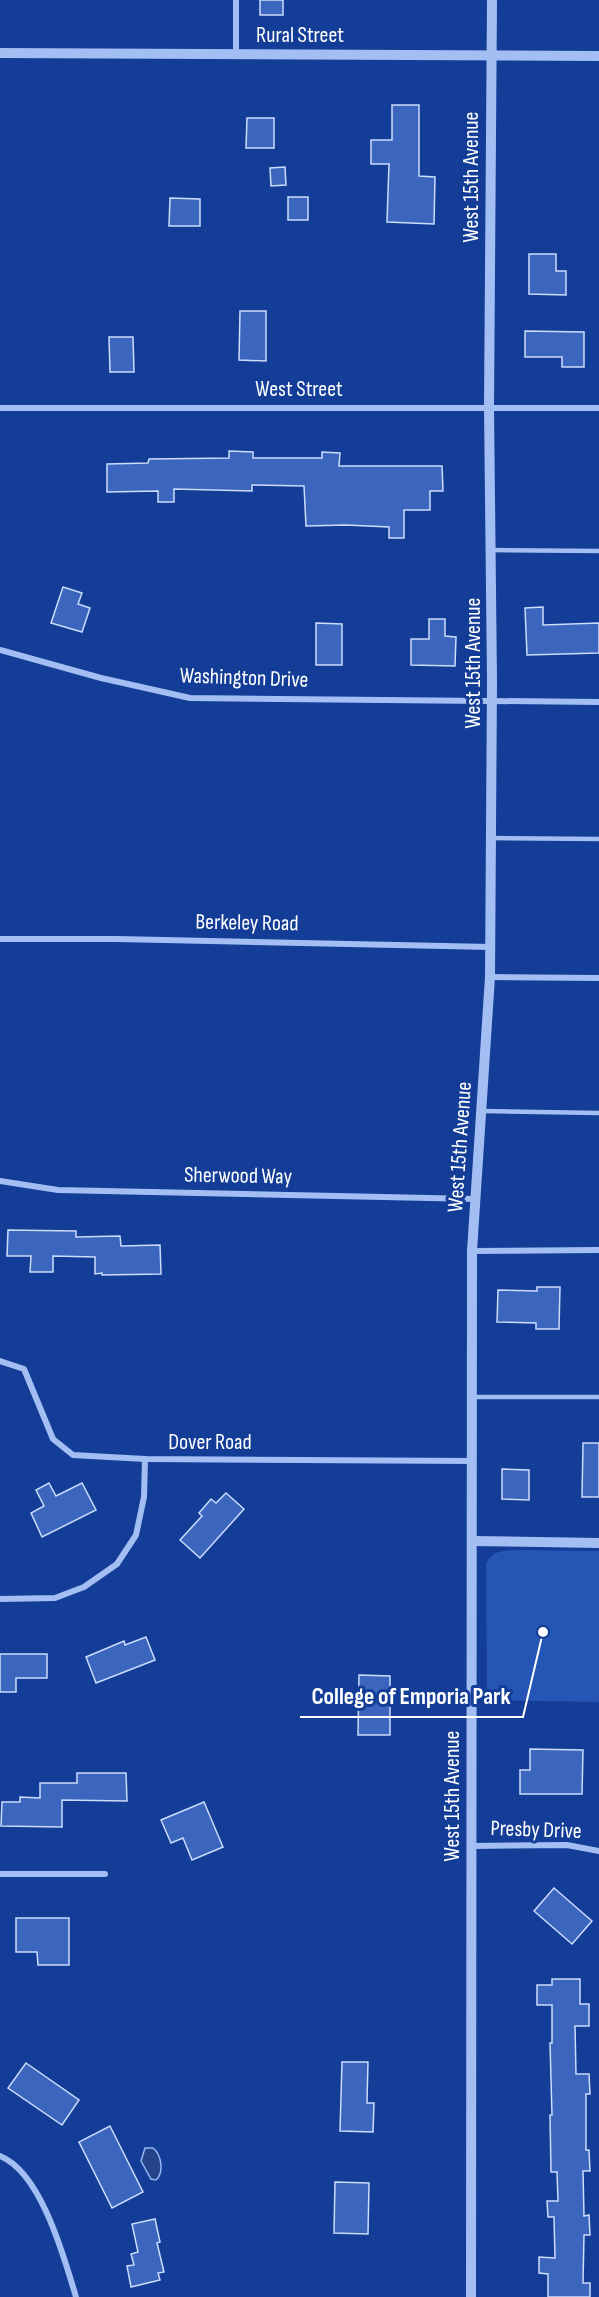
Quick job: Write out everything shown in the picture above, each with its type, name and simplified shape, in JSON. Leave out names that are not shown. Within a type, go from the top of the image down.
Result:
[{"type":"street","points":[[236,0],[236,54]]},
{"type":"street","name":"West 15th Avenue","points":[[471,2297],[472,1251],[491,947],[492,550],[489,406],[492,0]]},
{"type":"street","name":"Rural Street","points":[[0,52],[599,56]]},
{"type":"street","name":"West Street","points":[[0,408],[489,406],[599,408]]},
{"type":"street","name":"Washington Drive","points":[[0,650],[100,678],[190,698],[599,702]]},
{"type":"street","name":"Berkeley Road","points":[[1,938],[491,947]]},
{"type":"street","points":[[490,977],[599,978]]},
{"type":"street","name":"Sherwood Way","points":[[0,1181],[58,1190],[476,1199]]},
{"type":"street","points":[[472,1251],[599,1250]]},
{"type":"street","name":"Dover Road","points":[[0,1361],[24,1370],[53,1439],[73,1455],[145,1460],[472,1461]]},
{"type":"street","points":[[0,1599],[55,1598],[84,1587],[117,1564],[136,1535],[144,1497],[145,1460]]},
{"type":"street","points":[[472,1541],[599,1544]]},
{"type":"street","name":"Presby Drive","points":[[472,1846],[567,1845],[599,1851]]},
{"type":"street","points":[[0,1874],[105,1874]]},
{"type":"street","points":[[0,2156],[9,2160],[30,2182],[57,2235],[76,2297]]},
{"type":"lane","points":[[492,550],[599,551]]},
{"type":"lane","points":[[492,838],[599,839]]},
{"type":"lane","points":[[482,1112],[599,1113]]},
{"type":"lane","points":[[472,1397],[599,1397]]},
{"type":"shaded area","points":[[512,1550],[599,1551],[599,1702],[487,1700],[486,1564],[496,1553]]},
{"type":"shaded area","points":[[145,2148],[153,2148],[160,2159],[161,2169],[156,2180],[151,2179],[141,2161]]},
{"type":"building","points":[[260,0],[283,0],[283,15],[260,15]]},
{"type":"building","points":[[392,105],[419,105],[419,176],[435,177],[434,224],[387,222],[389,164],[371,164],[371,140],[392,140]]},
{"type":"building","points":[[247,118],[274,118],[274,148],[246,148]]},
{"type":"building","points":[[285,167],[286,185],[271,186],[270,168]]},
{"type":"building","points":[[288,197],[308,197],[308,220],[288,220]]},
{"type":"building","points":[[170,198],[200,199],[200,226],[169,226]]},
{"type":"building","points":[[529,254],[556,254],[556,271],[566,271],[566,295],[529,294]]},
{"type":"building","points":[[240,311],[266,311],[266,361],[239,360]]},
{"type":"building","points":[[525,331],[584,332],[584,367],[562,367],[562,357],[525,357]]},
{"type":"building","points":[[109,337],[133,337],[134,372],[110,372]]},
{"type":"building","points":[[229,451],[253,452],[253,458],[322,458],[322,452],[340,453],[339,466],[442,466],[443,491],[430,491],[430,510],[404,510],[404,538],[389,538],[389,527],[306,526],[304,486],[252,485],[252,491],[174,489],[174,502],[158,502],[158,491],[107,492],[107,464],[148,463],[149,459],[229,458]]},
{"type":"building","points":[[63,587],[82,593],[78,604],[90,608],[82,632],[51,623]]},
{"type":"building","points":[[543,607],[543,625],[599,623],[599,653],[527,655],[525,608]]},
{"type":"building","points":[[429,619],[445,619],[445,636],[456,637],[455,666],[411,665],[411,639],[429,639]]},
{"type":"building","points":[[316,623],[342,624],[342,665],[316,665]]},
{"type":"building","points":[[8,1230],[76,1231],[76,1237],[120,1236],[121,1246],[160,1245],[161,1274],[95,1274],[95,1257],[53,1256],[53,1272],[30,1272],[31,1256],[7,1256]]},
{"type":"building","points":[[537,1287],[560,1287],[559,1329],[536,1329],[536,1323],[497,1322],[498,1290],[537,1291]]},
{"type":"building","points":[[583,1443],[599,1443],[599,1497],[582,1497]]},
{"type":"building","points":[[502,1469],[529,1470],[529,1500],[502,1499]]},
{"type":"building","points":[[49,1483],[56,1496],[82,1483],[96,1510],[42,1537],[31,1513],[44,1506],[36,1490]]},
{"type":"building","points":[[226,1493],[244,1509],[200,1558],[180,1540],[202,1516],[199,1513],[211,1499],[216,1503]]},
{"type":"building","points":[[146,1637],[155,1660],[96,1683],[86,1657],[124,1641],[125,1645]]},
{"type":"building","points":[[0,1654],[47,1654],[47,1678],[16,1678],[16,1692],[0,1692]]},
{"type":"building","points":[[359,1675],[390,1676],[390,1735],[358,1735]]},
{"type":"building","points":[[530,1749],[583,1750],[582,1794],[520,1794],[520,1770],[530,1770]]},
{"type":"building","points":[[77,1773],[126,1773],[127,1801],[62,1800],[62,1827],[1,1826],[2,1802],[20,1802],[20,1797],[40,1798],[40,1783],[77,1783]]},
{"type":"building","points":[[204,1802],[223,1847],[192,1860],[183,1838],[171,1843],[161,1820]]},
{"type":"building","points":[[554,1888],[592,1921],[572,1944],[534,1911]]},
{"type":"building","points":[[16,1918],[69,1918],[69,1965],[38,1965],[37,1952],[16,1952]]},
{"type":"building","points":[[552,1979],[580,1979],[580,2004],[589,2004],[589,2026],[575,2026],[576,2074],[589,2074],[590,2094],[586,2094],[586,2150],[589,2150],[590,2171],[583,2171],[584,2216],[589,2215],[590,2235],[584,2235],[583,2283],[590,2283],[590,2297],[548,2297],[548,2274],[539,2273],[539,2257],[555,2258],[554,2217],[548,2217],[547,2201],[558,2201],[557,2172],[551,2172],[552,2005],[537,2005],[537,1985],[552,1985]]},
{"type":"building","points":[[342,2062],[368,2062],[367,2103],[374,2103],[373,2132],[340,2131]]},
{"type":"building","points":[[26,2063],[79,2100],[62,2125],[8,2088]]},
{"type":"building","points":[[110,2126],[143,2192],[112,2208],[79,2142]]},
{"type":"building","points":[[335,2182],[369,2183],[368,2234],[334,2233]]},
{"type":"building","points":[[155,2219],[160,2242],[157,2243],[164,2272],[158,2273],[160,2280],[131,2287],[127,2266],[134,2265],[131,2254],[138,2252],[132,2224]]},
{"type":"place","name":"College of Emporia Park","points":[[543,1632]]}]
